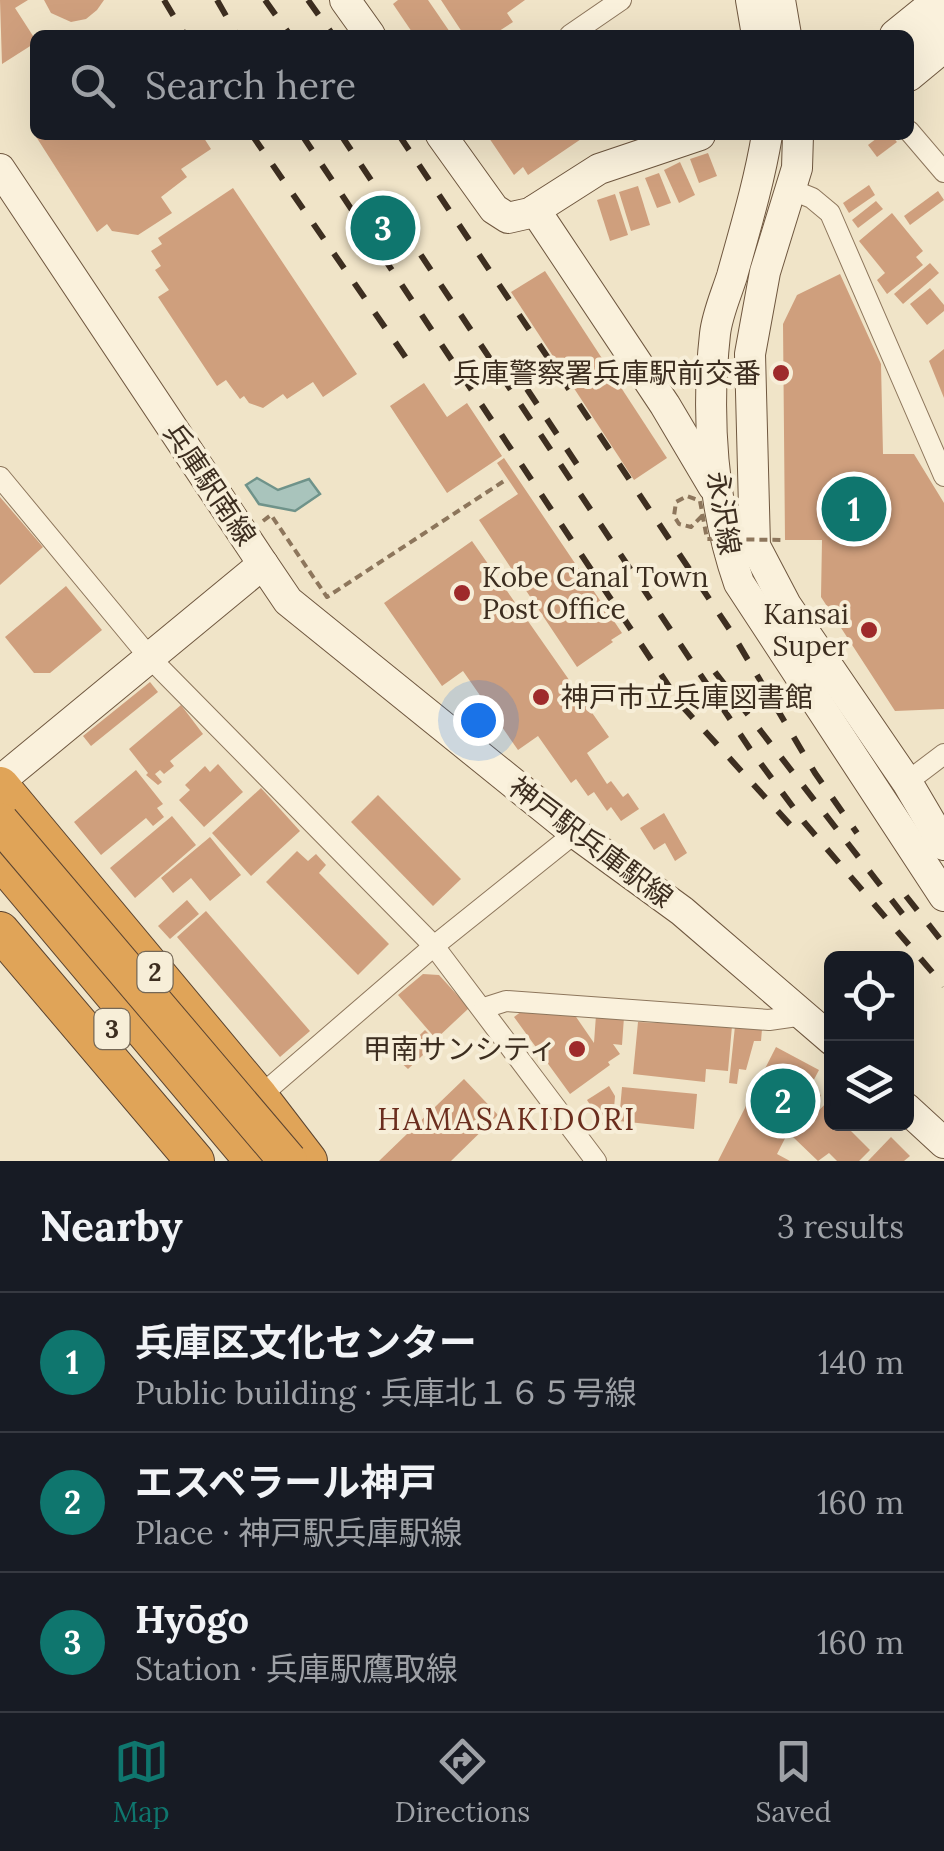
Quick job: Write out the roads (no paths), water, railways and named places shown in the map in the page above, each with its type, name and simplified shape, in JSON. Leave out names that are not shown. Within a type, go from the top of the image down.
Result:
[{"type":"highway","name":"2","points":[[0,784],[308,1161]]},
{"type":"highway","name":"3","points":[[0,822],[288,1161]]},
{"type":"highway","name":"3","points":[[0,859],[254,1161]]},
{"type":"highway","name":"3","points":[[0,899],[222,1161]]},
{"type":"highway","points":[[0,931],[195,1161]]},
{"type":"street","points":[[577,30],[621,0]]},
{"type":"street","points":[[752,0],[756,30]]},
{"type":"street","points":[[780,0],[785,30]]},
{"type":"street","points":[[900,30],[938,0]]},
{"type":"street","points":[[348,1],[367,30]]},
{"type":"street","points":[[914,46],[944,21]]},
{"type":"street","points":[[914,72],[944,47]]},
{"type":"street","points":[[914,136],[944,172]]},
{"type":"street","points":[[446,140],[498,213],[508,218],[519,218],[535,210],[599,168],[685,140]]},
{"type":"street","name":"永沢線","points":[[765,140],[760,172],[715,332],[709,505],[739,583],[937,851]]},
{"type":"street","name":"永沢線","points":[[798,140],[796,168],[765,272],[750,354],[754,546],[786,606],[908,782],[937,851],[944,896]]},
{"type":"street","name":"兵庫駅南線","points":[[0,169],[263,564],[0,784]]},
{"type":"street","points":[[790,189],[812,198],[830,213],[944,476]]},
{"type":"street","points":[[535,210],[665,405],[709,505]]},
{"type":"street","points":[[665,405],[720,403],[726,397],[742,312],[765,272]]},
{"type":"street","points":[[0,477],[150,658],[434,946],[596,1161]]},
{"type":"street","name":"神戸駅兵庫駅線","points":[[263,564],[288,602],[575,833],[682,912],[824,1033]]},
{"type":"street","points":[[908,782],[944,754]]},
{"type":"street","points":[[259,1097],[434,946],[575,833]]},
{"type":"street","points":[[484,1008],[506,1000],[769,1020],[804,1015]]},
{"type":"street","points":[[914,1115],[944,1142]]},
{"type":"water","points":[[257,478],[278,490],[309,479],[320,494],[295,511],[259,504],[246,485]]},
{"type":"railway","points":[[164,0],[182,30]]},
{"type":"railway","points":[[217,0],[234,30]]},
{"type":"railway","points":[[265,0],[286,30]]},
{"type":"railway","points":[[308,0],[329,30]]},
{"type":"railway","points":[[255,140],[413,368]]},
{"type":"railway","points":[[305,140],[682,706],[794,829]]},
{"type":"railway","points":[[344,140],[750,749],[804,822],[944,986]]},
{"type":"railway","points":[[402,140],[732,633],[815,773],[857,833]]},
{"type":"railway","points":[[527,389],[582,472]]},
{"type":"railway","points":[[715,672],[908,921]]},
{"type":"railway","points":[[906,896],[944,944]]},
{"type":"place","name":"Hyōgo","points":[[383,228]]},
{"type":"place","name":"兵庫警察署兵庫駅前交番","points":[[781,373]]},
{"type":"place","name":"兵庫区文化センター","points":[[854,509]]},
{"type":"place","name":"Kobe Canal Town Post Office","points":[[462,593]]},
{"type":"place","name":"Kansai Super","points":[[869,630]]},
{"type":"place","name":"神戸市立兵庫図書館","points":[[541,697]]},
{"type":"place","name":"甲南サンシティ","points":[[577,1049]]},
{"type":"place","name":"エスペラール神戸","points":[[783,1101]]},
{"type":"district","name":"HAMASAKIDORI","points":[[507,1119]]}]
